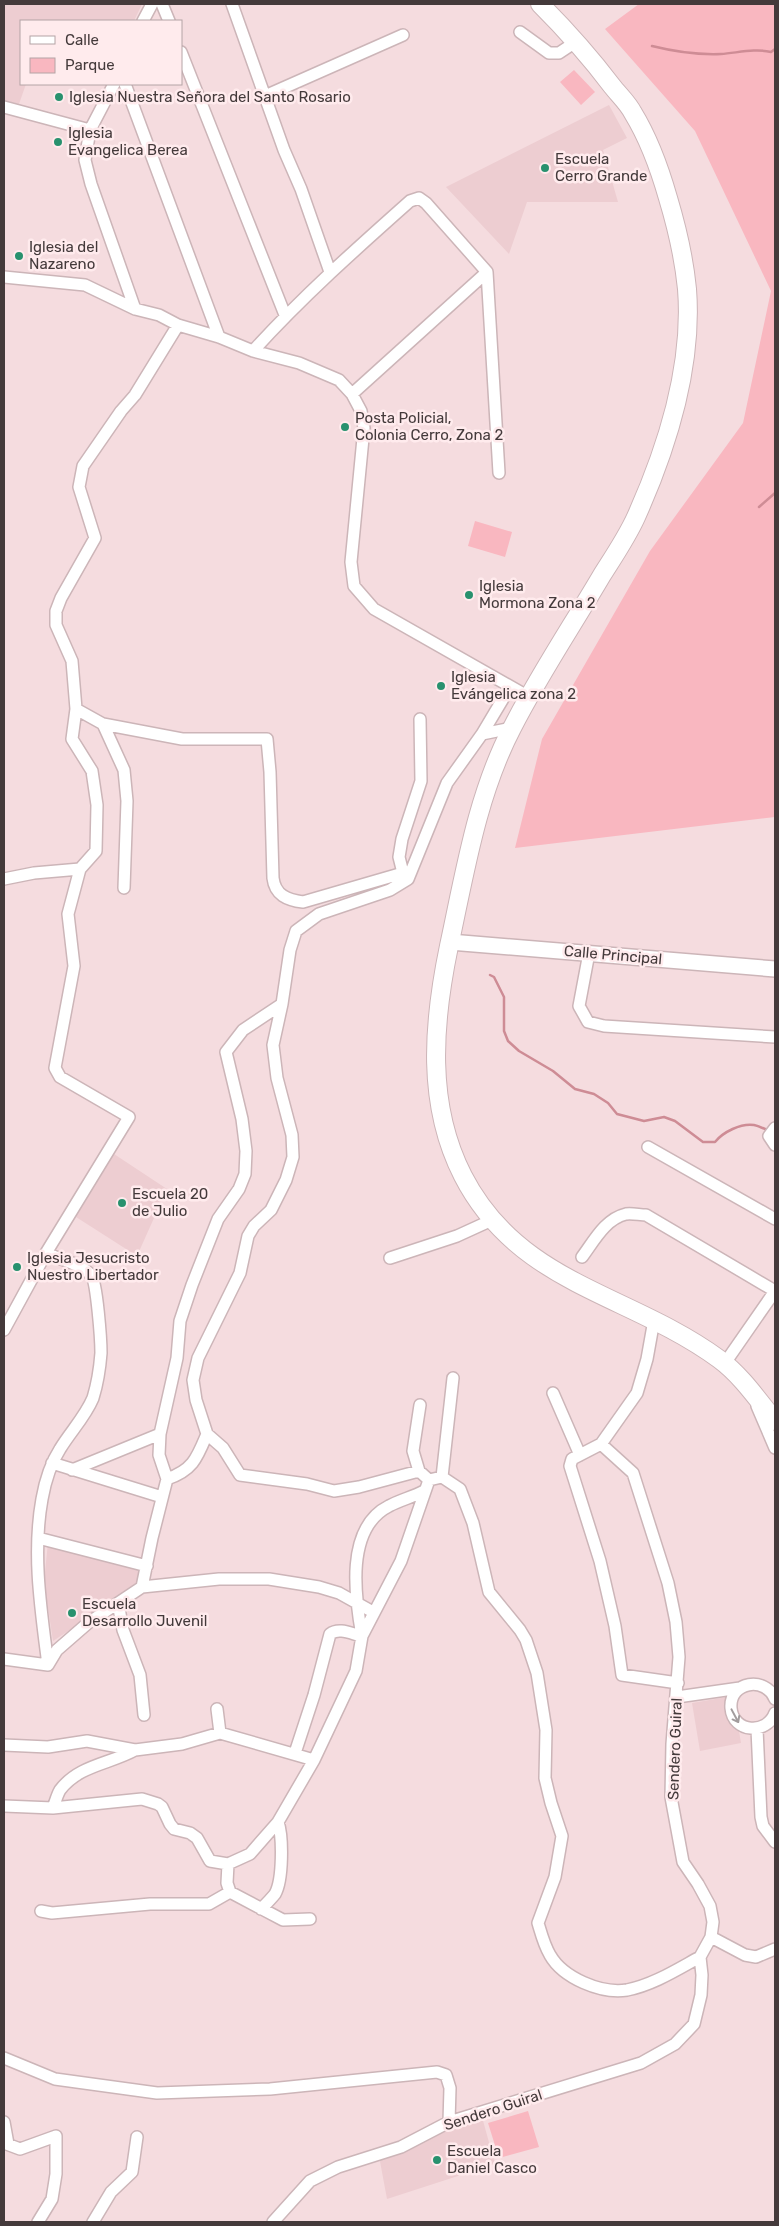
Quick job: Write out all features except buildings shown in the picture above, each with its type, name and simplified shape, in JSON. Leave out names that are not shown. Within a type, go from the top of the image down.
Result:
[{"type":"main road","points":[[540,4],[577,41],[633,112],[661,174],[678,233],[687,292],[685,360],[669,436],[635,520],[512,728],[490,778],[464,871],[450,942],[436,1033],[437,1090],[443,1121],[453,1154],[476,1198],[509,1239],[534,1258],[565,1277],[654,1320],[701,1346],[725,1363],[775,1421]]},
{"type":"street","points":[[144,20],[152,4]]},
{"type":"street","points":[[162,4],[169,20]]},
{"type":"street","points":[[232,4],[330,272]]},
{"type":"street","points":[[520,32],[549,53],[559,53],[577,41]]},
{"type":"street","points":[[265,96],[403,35]]},
{"type":"street","points":[[182,55],[285,315]]},
{"type":"street","points":[[113,85],[90,130],[85,160],[91,184],[135,309]]},
{"type":"street","points":[[125,85],[219,337]]},
{"type":"street","points":[[4,107],[90,130]]},
{"type":"street","points":[[253,351],[285,315],[330,272],[410,201],[419,198],[426,203],[487,272],[499,472]]},
{"type":"street","points":[[352,394],[487,272]]},
{"type":"street","points":[[4,277],[85,285],[135,309],[159,315],[178,326],[219,337],[253,351],[299,363],[339,380],[352,394],[361,411],[364,428],[351,562],[354,586],[374,609],[529,698]]},
{"type":"street","points":[[4,1330],[46,1253],[130,1117],[60,1077],[55,1068],[74,966],[68,914],[80,869],[96,851],[97,805],[92,771],[72,739],[76,709],[72,661],[56,625],[56,611],[61,598],[94,538],[79,487],[83,466],[135,396],[178,326]]},
{"type":"street","points":[[419,1471],[359,1487],[334,1491],[307,1484],[240,1475],[223,1448],[207,1434],[196,1400],[194,1380],[198,1358],[240,1273],[248,1236],[254,1226],[271,1210],[286,1180],[293,1156],[292,1135],[277,1078],[273,1045],[282,1004],[290,950],[296,931],[319,914],[390,890],[405,876],[447,783],[482,734],[510,687]]},
{"type":"street","points":[[76,709],[103,724],[182,739],[267,739],[270,772],[272,878],[279,893],[290,901],[310,900],[405,876]]},
{"type":"street","points":[[405,876],[399,857],[421,780],[420,719]]},
{"type":"street","points":[[103,724],[124,770],[127,801],[124,888]]},
{"type":"street","points":[[482,734],[512,728]]},
{"type":"street","points":[[4,879],[34,873],[80,869]]},
{"type":"street","name":"Calle Principal","points":[[450,942],[775,969]]},
{"type":"street","points":[[589,953],[580,1006],[588,1022],[604,1026],[775,1037]]},
{"type":"street","points":[[142,1587],[162,1497],[168,1479],[159,1455],[160,1434],[177,1358],[180,1321],[218,1219],[239,1189],[245,1174],[246,1151],[242,1119],[226,1052],[243,1030],[282,1004]]},
{"type":"street","points":[[775,1128],[769,1136],[775,1145]]},
{"type":"street","points":[[648,1147],[775,1218]]},
{"type":"street","points":[[582,1257],[602,1228],[615,1219],[627,1214],[646,1215],[775,1291],[725,1363]]},
{"type":"street","points":[[390,1258],[457,1236],[492,1220]]},
{"type":"street","points":[[46,1253],[84,1269],[92,1276],[97,1304],[101,1352],[93,1397],[79,1424],[60,1449],[52,1464],[42,1498],[38,1538],[38,1592],[48,1665]]},
{"type":"street","points":[[654,1320],[647,1359],[637,1392],[601,1444],[572,1459],[570,1466],[600,1561],[615,1626],[622,1675],[678,1683]]},
{"type":"street","points":[[442,1477],[453,1378]]},
{"type":"street","points":[[751,1391],[775,1448]]},
{"type":"street","points":[[553,1393],[580,1455]]},
{"type":"street","points":[[420,1405],[413,1451],[419,1471],[429,1480]]},
{"type":"street","points":[[72,1470],[160,1434]]},
{"type":"street","points":[[168,1479],[182,1474],[190,1467],[207,1434]]},
{"type":"street","name":"Sendero Guiral","points":[[273,2222],[310,2181],[338,2166],[401,2147],[449,2122],[618,2072],[641,2063],[675,2044],[694,2024],[701,1995],[702,1975],[700,1957],[711,1938],[713,1922],[710,1906],[683,1862],[672,1806],[672,1744],[680,1657],[676,1622],[668,1583],[633,1473],[601,1444]]},
{"type":"street","points":[[52,1464],[162,1497]]},
{"type":"street","points":[[429,1480],[442,1477],[460,1490],[473,1523],[488,1592],[520,1630],[526,1640],[537,1674],[546,1730],[546,1778],[551,1803],[562,1836],[555,1877],[538,1923],[550,1955],[558,1966],[586,1983],[606,1989],[626,1990],[646,1984],[700,1957]]},
{"type":"street","points":[[4,1806],[53,1808],[142,1799],[162,1807],[174,1829],[190,1833],[197,1838],[210,1862],[228,1864],[250,1854],[278,1822],[314,1760],[356,1671],[362,1636],[401,1561],[429,1480]]},
{"type":"street","points":[[362,1636],[356,1604],[356,1566],[361,1542],[369,1523],[388,1506],[424,1491]]},
{"type":"street","points":[[38,1538],[147,1566]]},
{"type":"street","points":[[48,1665],[58,1650],[88,1623],[142,1587],[219,1579],[269,1579],[319,1587],[339,1594],[373,1612]]},
{"type":"street","points":[[118,1603],[123,1630],[140,1675],[144,1715]]},
{"type":"street","points":[[296,1753],[330,1634],[334,1631],[339,1631],[362,1636]]},
{"type":"street","points":[[4,1658],[48,1665]]},
{"type":"street","points":[[677,1697],[759,1684],[771,1691],[775,1699]]},
{"type":"street","points":[[740,1688],[732,1701],[733,1716],[743,1726],[757,1729],[770,1723],[775,1713]]},
{"type":"street","points":[[217,1709],[220,1733]]},
{"type":"street","points":[[757,1729],[761,1817],[763,1826],[775,1842]]},
{"type":"street","points":[[4,1745],[48,1747],[87,1741],[135,1750],[182,1744],[220,1733],[296,1753],[314,1760]]},
{"type":"street","points":[[53,1808],[60,1791],[86,1768],[114,1760],[135,1750]]},
{"type":"street","points":[[261,1909],[275,1892],[282,1856],[281,1832],[278,1822]]},
{"type":"street","points":[[228,1864],[227,1883],[230,1892],[283,1920],[310,1919]]},
{"type":"street","points":[[41,1911],[52,1913],[150,1904],[209,1904],[230,1892]]},
{"type":"street","points":[[711,1938],[745,1955],[756,1957],[775,1949]]},
{"type":"street","points":[[4,2058],[55,2079],[157,2093],[270,2089],[437,2072],[446,2075],[450,2088],[449,2122]]},
{"type":"street","points":[[4,2122],[6,2144],[20,2148],[56,2136],[56,2174],[52,2200],[38,2222]]},
{"type":"street","points":[[93,2222],[111,2192],[132,2172],[137,2137]]},
{"type":"shaded area","points":[[4,4],[142,4],[134,20],[20,20],[20,85],[26,85],[19,104],[4,100]]},
{"type":"shaded area","name":"Escuela Cerro Grande","points":[[609,105],[627,138],[603,150],[618,202],[527,202],[509,254],[446,187]]},
{"type":"shaded area","name":"Escuela 20 de Julio","points":[[114,1154],[167,1189],[137,1256],[76,1217]]},
{"type":"shaded area","name":"Escuela Desarrollo Juvenil","points":[[48,1543],[138,1565],[138,1585],[53,1641],[44,1581]]},
{"type":"shaded area","points":[[733,1696],[741,1743],[700,1751],[692,1703]]},
{"type":"shaded area","name":"Escuela Daniel Casco","points":[[482,2117],[495,2164],[387,2199],[379,2156],[453,2123]]},
{"type":"green space","points":[[639,4],[775,4],[775,817],[515,848],[542,739],[650,551],[743,423],[771,291],[695,131],[605,29]]},
{"type":"green space","points":[[574,70],[595,92],[581,105],[560,82]]},
{"type":"green space","points":[[475,521],[512,532],[505,557],[468,546]]},
{"type":"green space","points":[[528,2111],[539,2147],[499,2158],[488,2123]]},
{"type":"waterway","points":[[652,46],[703,54],[752,51],[771,52],[775,49]]},
{"type":"waterway","points":[[759,507],[775,493]]},
{"type":"waterway","points":[[490,975],[494,977],[504,997],[504,1031],[508,1041],[519,1051],[553,1071],[575,1089],[594,1094],[608,1103],[617,1114],[644,1121],[664,1117],[675,1121],[703,1142],[715,1142],[727,1132],[744,1125],[754,1125],[769,1131]]},
{"type":"place","name":"Iglesia Nuestra Señora del Santo Rosario","points":[[59,97]]},
{"type":"place","name":"Iglesia Evangelica Berea","points":[[58,142]]},
{"type":"place","name":"Escuela Cerro Grande","points":[[545,168]]},
{"type":"place","name":"Iglesia del Nazareno","points":[[19,256]]},
{"type":"place","name":"Posta Policial, Colonia Cerro, Zona 2","points":[[345,427]]},
{"type":"place","name":"Iglesia Mormona Zona 2","points":[[469,595]]},
{"type":"place","name":"Iglesia Evángelica zona 2","points":[[441,686]]},
{"type":"place","name":"Escuela 20 de Julio","points":[[122,1203]]},
{"type":"place","name":"Iglesia Jesucristo Nuestro Libertador","points":[[17,1267]]},
{"type":"place","name":"Escuela Desarrollo Juvenil","points":[[72,1613]]},
{"type":"place","name":"Escuela Daniel Casco","points":[[437,2160]]}]
